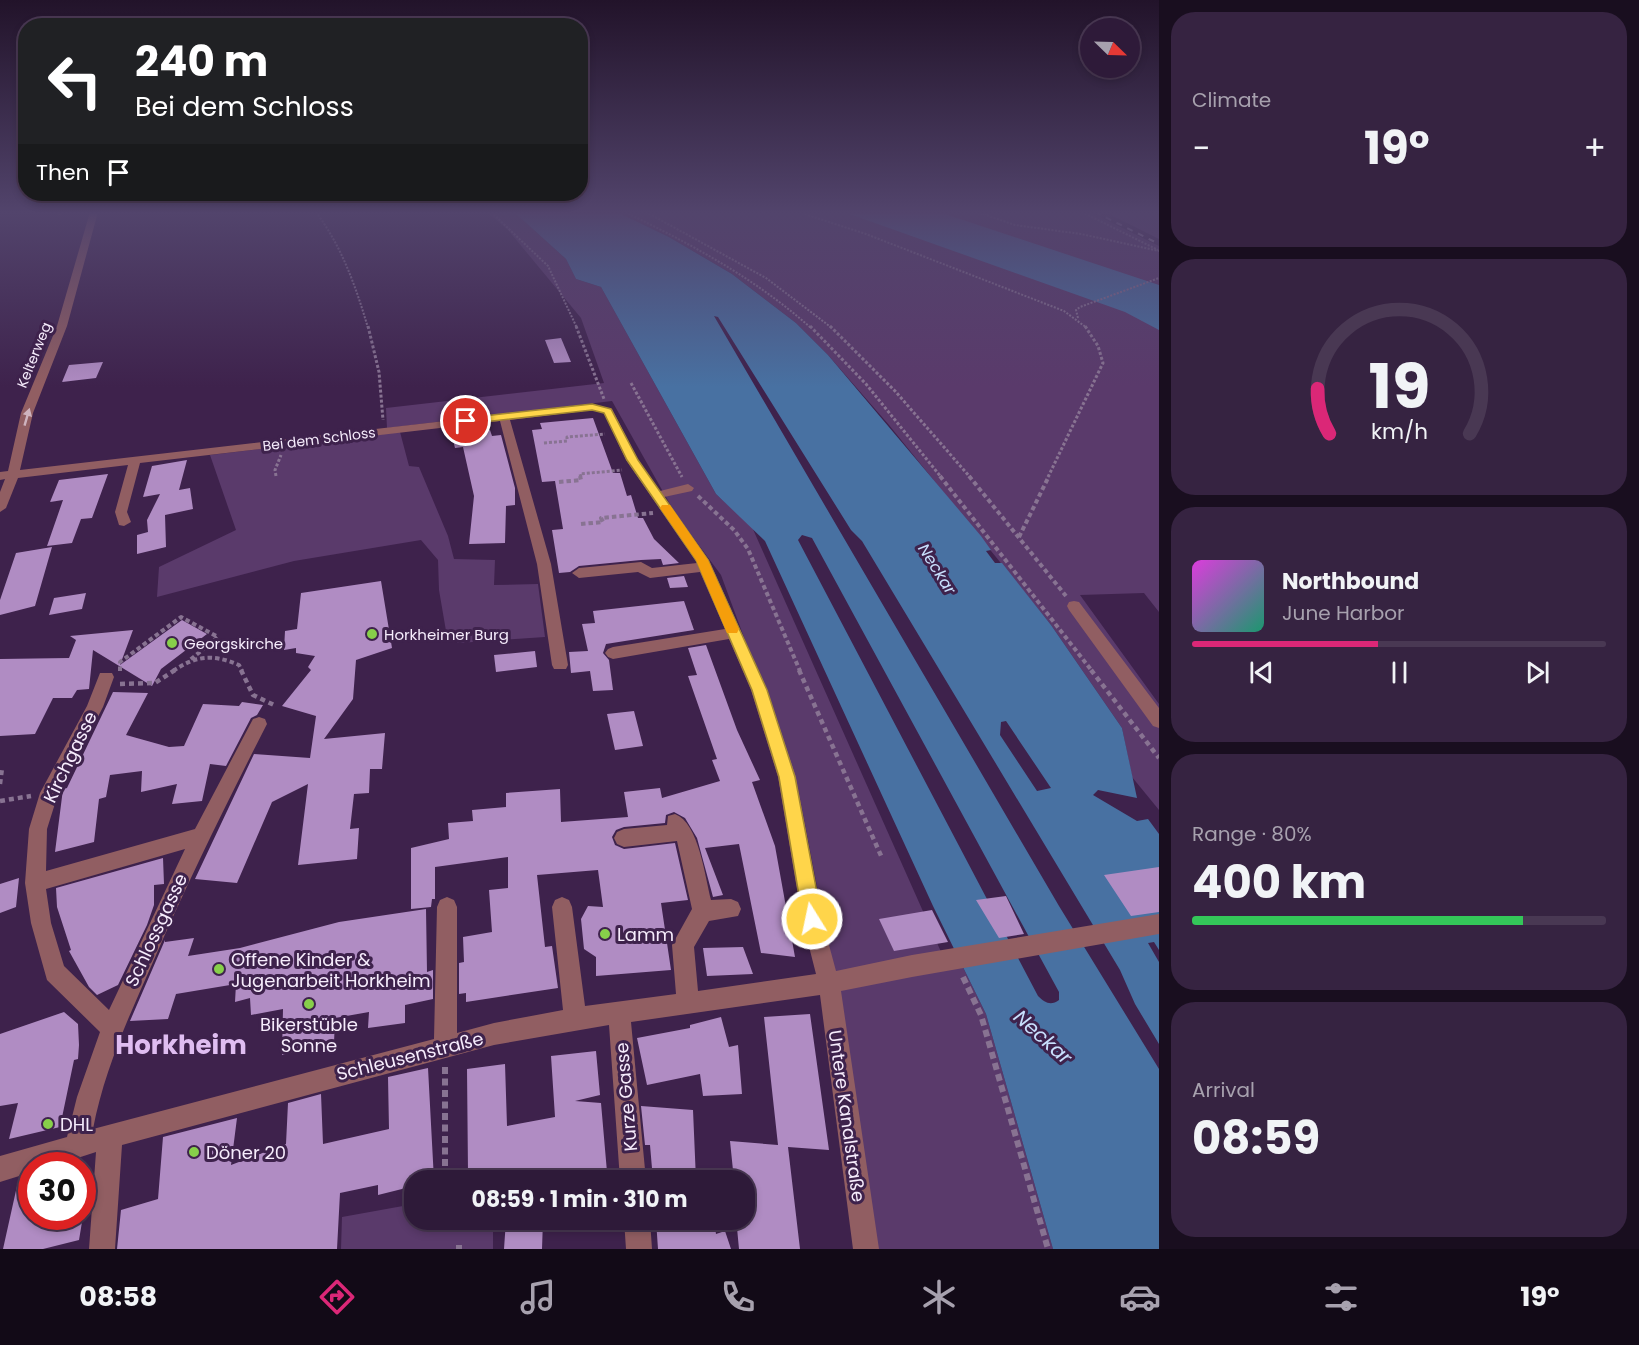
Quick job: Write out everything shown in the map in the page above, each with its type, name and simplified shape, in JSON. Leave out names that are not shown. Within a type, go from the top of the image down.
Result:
[{"type":"street","name":"Kelterweg","points":[[0,508],[6,475],[27,413],[62,326],[78,270]]},
{"type":"street","name":"Bei dem Schloss","points":[[6,475],[592,407],[608,411]]},
{"type":"street","name":"Untere Kanalstraße","points":[[608,411],[638,469],[705,567],[759,690],[787,777],[812,919],[829,983],[866,1249]]},
{"type":"street","points":[[504,417],[544,564],[560,665]]},
{"type":"street","points":[[124,522],[121,512],[135,461]]},
{"type":"street","points":[[657,495],[688,488]]},
{"type":"street","points":[[579,573],[641,567],[650,573],[705,567]]},
{"type":"street","points":[[1074,606],[1159,722]]},
{"type":"street","points":[[613,653],[734,633]]},
{"type":"street","name":"Kirchgasse","points":[[112,1028],[55,972],[41,923],[35,882],[38,830],[49,793],[95,707],[113,680]]},
{"type":"street","name":"Schlossgasse","points":[[77,1146],[83,1113],[112,1028],[200,836],[259,724]]},
{"type":"street","points":[[624,838],[680,827],[703,910],[683,945],[688,1002]]},
{"type":"street","points":[[35,882],[200,836]]},
{"type":"street","points":[[445,1046],[447,907]]},
{"type":"street","points":[[562,907],[575,1019]]},
{"type":"street","points":[[703,910],[731,909]]},
{"type":"street","name":"Schleusenstraße","points":[[0,1169],[110,1136],[445,1046],[575,1019],[829,983],[912,966],[1159,924]]},
{"type":"street","name":"Kurze Gasse","points":[[619,1013],[632,1170]]},
{"type":"street","points":[[102,1249],[110,1136]]},
{"type":"street","points":[[638,1230],[639,1249]]},
{"type":"path","points":[[347,270],[378,366],[383,421]]},
{"type":"path","points":[[550,270],[573,316],[608,411]]},
{"type":"path","points":[[735,270],[809,327],[843,358],[895,420],[1159,758]]},
{"type":"path","points":[[753,270],[831,327],[961,463],[1074,606]]},
{"type":"path","points":[[958,270],[1078,318]]},
{"type":"path","points":[[1019,537],[1103,363],[1101,348],[1078,318],[1076,310],[1159,278]]},
{"type":"path","points":[[544,443],[567,441],[567,437],[617,432]]},
{"type":"path","points":[[276,476],[274,470],[286,443]]},
{"type":"path","points":[[559,482],[581,480],[580,474],[638,469]]},
{"type":"path","points":[[581,524],[603,522],[601,518],[668,511]]},
{"type":"path","points":[[757,573],[882,858]]},
{"type":"path","points":[[95,707],[113,680],[120,662],[182,617],[218,637],[187,662],[155,683],[113,680]]},
{"type":"path","points":[[187,662],[220,657],[239,665],[253,695],[274,705]]},
{"type":"path","points":[[0,784],[2,768]]},
{"type":"path","points":[[0,801],[49,793]]},
{"type":"path","points":[[961,973],[981,1015],[1047,1249]]},
{"type":"path","points":[[445,1046],[445,1170]]},
{"type":"shaded area","points":[[541,270],[572,270],[576,279],[601,287],[716,494],[752,527],[942,954],[955,951],[986,1014],[1053,1249],[873,1249],[838,995],[796,778],[721,575],[675,513],[612,401],[387,428],[386,408],[604,383],[581,318]]},
{"type":"shaded area","points":[[726,270],[1159,270],[1159,612],[1144,593],[1080,595],[1159,704],[1159,810],[1132,777],[1122,728],[1051,625],[889,425],[828,355],[796,323]]},
{"type":"shaded area","points":[[400,432],[409,466],[419,467],[448,536],[454,559],[495,560],[494,585],[538,584],[545,637],[458,643],[446,631],[439,590],[438,560],[421,540],[294,561],[157,597],[159,567],[236,530],[210,455]]},
{"type":"shaded area","points":[[404,1206],[404,1230],[493,1230],[493,1249],[341,1249],[342,1217]]},
{"type":"water","name":"Neckar","points":[[572,270],[726,270],[796,323],[828,355],[981,536],[991,550],[986,551],[995,563],[1002,563],[1051,625],[1122,728],[1137,798],[1098,790],[1093,795],[1137,821],[1148,819],[1159,834],[1159,950],[1154,942],[1148,943],[1159,962],[1159,1044],[1135,1004],[1120,970],[862,541],[851,530],[718,317],[714,316],[1059,906],[1159,1069],[1159,1249],[1053,1249],[986,1014],[933,906],[765,541],[716,494],[601,287],[576,279]],"holes":[[[802,535],[812,538],[1059,992],[1059,1000],[1056,1002],[1048,1003],[1038,996],[798,540]],[[1006,721],[1051,788],[1037,791],[1000,735],[1001,722]]]},
{"type":"water","points":[[1008,270],[1115,270],[1159,285],[1159,330],[1125,312]]},
{"type":"building","points":[[561,338],[571,362],[554,363],[545,340]]},
{"type":"building","points":[[103,362],[96,378],[62,382],[69,365]]},
{"type":"building","points":[[593,418],[613,473],[620,473],[627,496],[631,495],[638,518],[643,518],[654,539],[679,563],[663,565],[661,559],[641,560],[579,566],[570,572],[559,573],[552,530],[563,529],[555,481],[542,482],[532,430],[542,429],[540,423]]},
{"type":"building","points":[[476,429],[476,432],[490,430],[492,436],[501,435],[515,488],[515,505],[506,506],[505,543],[469,544],[474,496],[463,447],[455,448],[451,432]]},
{"type":"building","points":[[187,460],[179,490],[190,488],[193,509],[165,515],[166,547],[137,554],[137,535],[148,532],[147,520],[160,494],[143,497],[152,466]]},
{"type":"building","points":[[108,474],[92,518],[81,519],[72,543],[47,546],[63,500],[50,502],[59,480]]},
{"type":"building","points":[[52,547],[35,606],[0,615],[0,600],[16,553]]},
{"type":"building","points":[[684,576],[688,587],[670,588],[667,578]]},
{"type":"building","points":[[381,581],[392,648],[356,660],[353,699],[324,739],[385,733],[382,769],[370,769],[369,793],[354,794],[350,829],[359,828],[357,859],[298,865],[308,784],[272,802],[237,883],[195,879],[254,754],[310,758],[316,716],[282,706],[311,670],[308,667],[315,656],[296,653],[296,648],[284,650],[285,631],[297,629],[301,593]]},
{"type":"building","points":[[86,593],[82,609],[49,615],[54,598]]},
{"type":"building","points":[[684,601],[694,630],[606,644],[603,653],[609,660],[613,690],[593,691],[590,671],[571,673],[569,652],[588,651],[582,624],[595,623],[593,611]]},
{"type":"building","points":[[182,620],[207,634],[161,669],[152,686],[93,650],[89,689],[77,690],[72,698],[53,698],[35,734],[0,736],[0,659],[69,658],[76,640],[70,636],[133,630],[120,665]]},
{"type":"building","points":[[706,645],[737,730],[760,780],[752,782],[775,846],[795,957],[761,953],[739,844],[705,848],[723,895],[713,897],[697,838],[685,818],[674,812],[666,815],[665,823],[624,827],[616,830],[612,837],[615,845],[624,849],[675,843],[688,900],[661,903],[671,970],[596,976],[596,957],[584,949],[581,919],[588,906],[603,907],[598,870],[537,875],[545,947],[552,946],[558,988],[466,1002],[466,993],[459,994],[459,963],[464,962],[463,937],[492,932],[489,890],[508,888],[508,857],[435,867],[435,899],[432,899],[431,907],[411,909],[411,848],[449,839],[448,823],[473,821],[472,810],[506,807],[506,793],[560,789],[561,822],[628,817],[624,792],[660,788],[662,798],[720,781],[712,760],[717,759],[688,676],[697,675],[688,648]]},
{"type":"building","points":[[535,651],[537,667],[496,672],[494,655]]},
{"type":"building","points":[[113,692],[148,693],[126,735],[169,747],[184,746],[203,704],[239,706],[242,702],[263,705],[257,715],[251,718],[226,766],[210,764],[202,801],[172,804],[177,784],[141,792],[142,771],[110,775],[106,797],[99,799],[94,842],[55,852],[63,789],[67,788]]},
{"type":"building","points":[[634,711],[643,746],[615,750],[607,714]]},
{"type":"building","points":[[163,858],[164,884],[154,885],[154,905],[147,925],[118,985],[97,995],[89,987],[69,951],[71,950],[57,907],[56,888]]},
{"type":"building","points":[[1159,867],[1159,912],[1131,916],[1104,875]]},
{"type":"building","points":[[19,878],[16,907],[0,913],[0,884]]},
{"type":"building","points":[[1006,896],[1024,934],[999,938],[976,900]]},
{"type":"building","points":[[426,909],[427,972],[433,970],[433,999],[405,1005],[405,1023],[368,1028],[369,1012],[335,1018],[334,1043],[282,1055],[283,1009],[251,1015],[250,998],[235,1002],[236,984],[176,994],[168,1019],[130,1021],[165,940],[165,942],[194,938],[188,956],[240,948],[339,922]]},
{"type":"building","points":[[932,910],[948,942],[894,951],[879,919]]},
{"type":"building","points":[[743,947],[753,974],[707,976],[703,948]]},
{"type":"building","points":[[64,1012],[78,1024],[79,1045],[78,1059],[74,1060],[60,1127],[9,1139],[18,1103],[0,1106],[0,1034]]},
{"type":"building","points":[[810,1014],[829,1150],[788,1147],[800,1249],[739,1249],[737,1230],[755,1230],[755,1170],[733,1170],[730,1141],[778,1145],[764,1017]]},
{"type":"building","points":[[721,1017],[729,1047],[738,1045],[742,1094],[703,1096],[700,1074],[647,1085],[637,1038],[690,1028],[690,1025]]},
{"type":"building","points":[[596,1051],[600,1095],[575,1101],[601,1103],[607,1170],[509,1170],[509,1168],[468,1170],[467,1069],[505,1064],[507,1126],[555,1117],[551,1056]]},
{"type":"building","points":[[428,1068],[433,1170],[404,1170],[404,1188],[378,1195],[378,1185],[340,1193],[337,1249],[117,1249],[121,1210],[158,1199],[163,1137],[237,1118],[231,1165],[286,1144],[288,1103],[321,1094],[323,1144],[389,1129],[388,1077]]},
{"type":"building","points":[[641,1106],[693,1110],[696,1170],[652,1170],[650,1145],[645,1145]]},
{"type":"building","points":[[17,1186],[18,1230],[81,1230],[79,1240],[43,1249],[3,1249]]},
{"type":"building","points":[[505,1230],[543,1230],[542,1249],[504,1249]]},
{"type":"building","points":[[657,1230],[715,1230],[716,1234],[725,1231],[731,1249],[658,1249]]},
{"type":"slow traffic","points":[[666,508],[702,560],[732,629]]},
{"type":"place","name":"Horkheimer Burg","points":[[372,634]]},
{"type":"place","name":"Georgskirche","points":[[172,643]]},
{"type":"place","name":"Lamm","points":[[605,934]]},
{"type":"place","name":"Offene Kinder & Jugenarbeit Horkheim","points":[[219,969]]},
{"type":"place","name":"Bikerstüble Sonne","points":[[309,1004]]},
{"type":"place","name":"DHL","points":[[48,1124]]},
{"type":"place","name":"Döner 20","points":[[194,1152]]},
{"type":"district","name":"Horkheim","points":[[181,1045]]},
{"type":"route","points":[[466,421],[592,407],[608,411],[632,460],[702,560],[759,690],[787,777],[812,919]]}]
